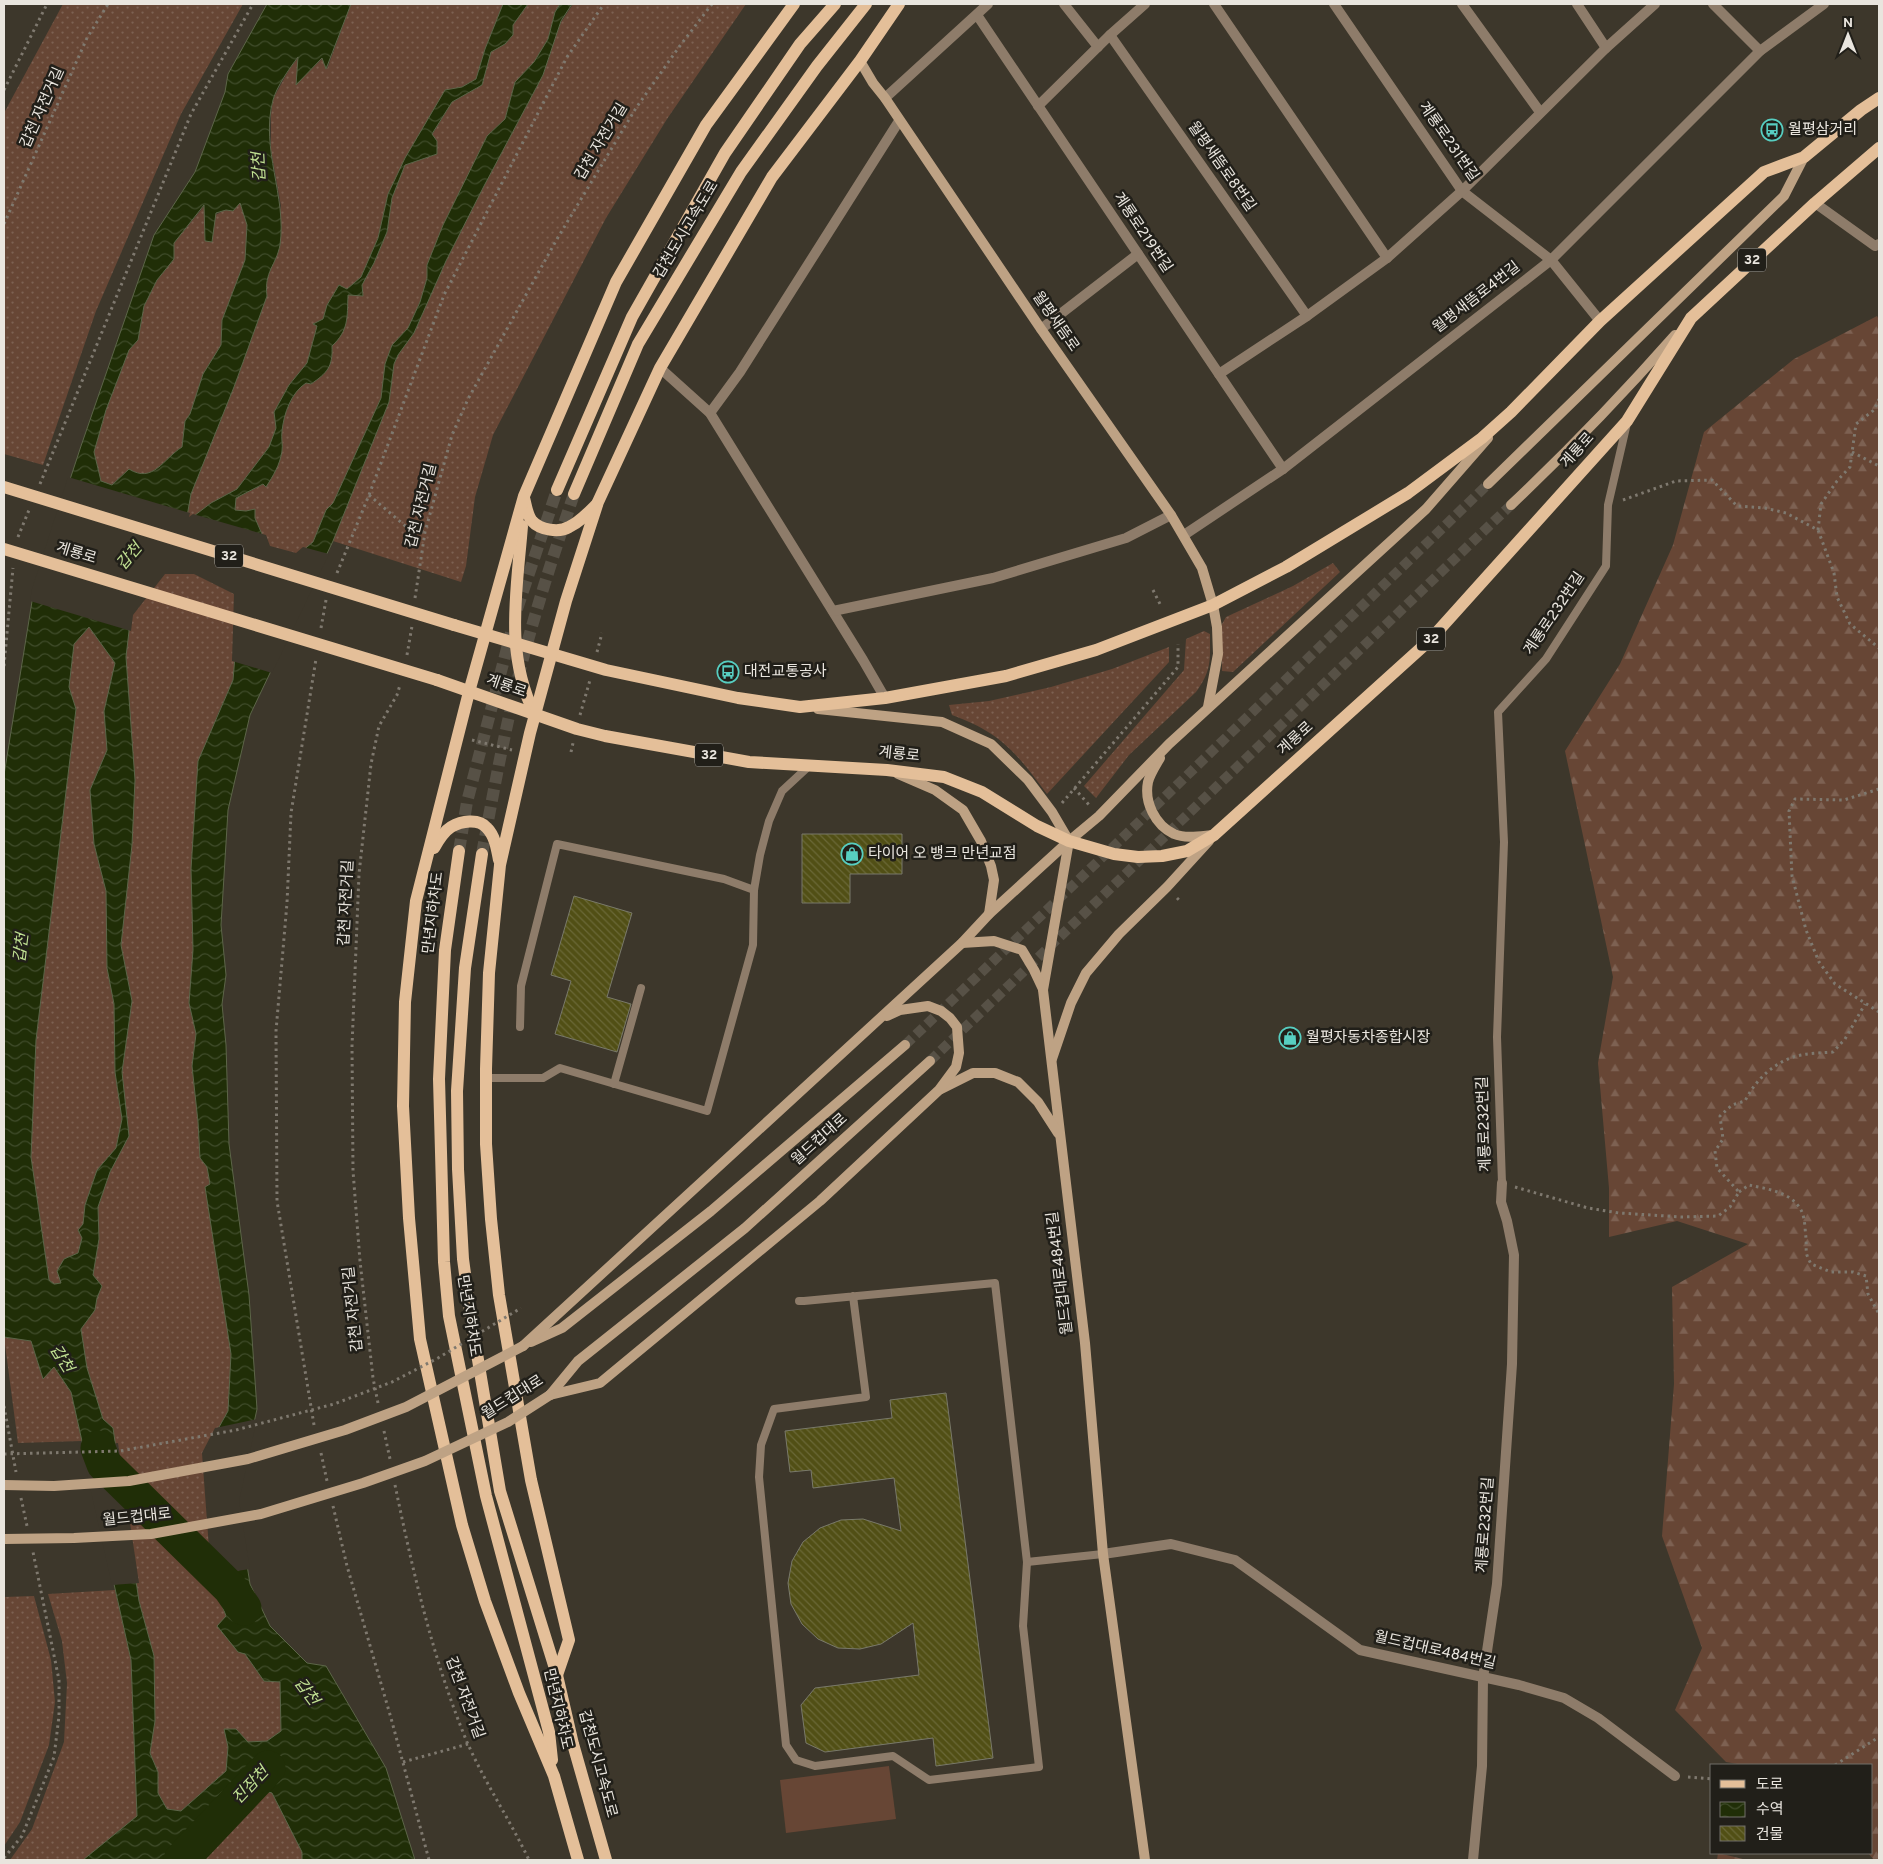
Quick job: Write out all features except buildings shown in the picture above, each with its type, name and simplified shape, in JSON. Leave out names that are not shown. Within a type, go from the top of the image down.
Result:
[{"type":"main road","points":[[578,1860],[554,1776],[518,1693],[485,1601],[462,1525],[420,1338],[409,1218],[403,1106],[406,1002],[416,900],[469,692],[524,496],[616,282],[706,125],[794,4]]},
{"type":"main road","name":"갑천도시고속도로","points":[[557,490],[632,317],[725,153],[800,44],[835,4]]},
{"type":"main road","name":"갑천도시고속도로","points":[[574,494],[638,344],[741,172],[817,66],[866,4]]},
{"type":"main road","points":[[557,1675],[569,1640],[530,1480],[499,1295],[491,1219],[486,1144],[486,1078],[489,972],[500,865],[551,654],[598,502],[660,368],[772,177],[860,61],[899,4]]},
{"type":"main road","points":[[486,635],[593,666],[738,698],[800,707],[885,698],[1006,676],[1096,650],[1213,605],[1286,567],[1408,493],[1482,438],[1511,412],[1600,321],[1764,172],[1804,157],[1861,110],[1879,98]]},
{"type":"main road","name":"32","points":[[1627,421],[1691,318],[1814,203],[1879,148]]},
{"type":"main road","name":"계룡로","points":[[10,546],[437,680],[577,729],[748,762],[811,764],[944,777],[982,792],[1037,826],[1069,840],[1114,854],[1138,857],[1162,856],[1187,851],[1214,835],[1430,640],[1627,421]]},
{"type":"main road","name":"32","points":[[4,487],[486,635]]},
{"type":"main road","points":[[524,496],[532,521],[542,527],[554,530],[567,529],[579,522],[598,502]]},
{"type":"main road","points":[[524,496],[515,605],[515,647],[524,688],[535,715]]},
{"type":"main road","points":[[426,863],[440,837],[451,827],[473,820],[487,827],[496,842],[500,865]]},
{"type":"main road","name":"만년지하차도","points":[[459,851],[445,950],[439,1079],[444,1262],[448,1316],[486,1496],[548,1732],[554,1776]]},
{"type":"main road","name":"만년지하차도","points":[[482,854],[465,968],[457,1091],[458,1169],[463,1260],[500,1491],[557,1675]]},
{"type":"main road","name":"갑천도시고속도로","points":[[557,1675],[573,1744],[606,1860]]},
{"type":"street","points":[[885,98],[988,4]]},
{"type":"street","points":[[1064,4],[1098,47]]},
{"type":"street","points":[[1038,106],[1110,35],[1146,4]]},
{"type":"street","points":[[1214,4],[1387,258]]},
{"type":"street","name":"계룡로231번길","points":[[1334,4],[1462,191],[1551,260],[1600,321]]},
{"type":"street","points":[[1462,4],[1540,112]]},
{"type":"street","points":[[1577,4],[1606,48]]},
{"type":"street","points":[[1219,374],[1307,316],[1387,258],[1462,191],[1606,48],[1655,4]]},
{"type":"street","points":[[1713,4],[1760,51]]},
{"type":"street","name":"월평새뜸로4번길","points":[[1184,535],[1283,469],[1551,260],[1760,51],[1824,4]]},
{"type":"street","name":"계룡로219번길","points":[[977,15],[1283,469]]},
{"type":"street","name":"월평새뜸로8번길","points":[[1110,35],[1307,316]]},
{"type":"street","name":"월평새뜸로","points":[[860,61],[872,83],[885,98],[1041,329],[1171,515],[1202,568],[1213,605],[1217,627],[1218,654],[1208,707]]},
{"type":"street","points":[[710,413],[740,372],[899,121]]},
{"type":"street","points":[[1488,484],[1784,196],[1804,157]]},
{"type":"street","points":[[1814,203],[1878,245]]},
{"type":"street","points":[[1041,329],[1138,254]]},
{"type":"street","points":[[1511,505],[1570,449],[1635,381],[1691,318]]},
{"type":"street","points":[[660,368],[710,413],[885,698]]},
{"type":"street","points":[[523,1346],[880,1019],[1069,840],[1100,816],[1169,744],[1208,707],[1426,509],[1511,412]]},
{"type":"street","points":[[833,611],[993,578],[1126,538],[1171,515]]},
{"type":"street","points":[[800,707],[942,722],[991,744],[1028,780],[1052,812],[1069,840],[1043,990]]},
{"type":"street","points":[[1169,744],[1148,781],[1147,791],[1150,807],[1155,817],[1165,828],[1175,834],[1195,837],[1214,835]]},
{"type":"street","points":[[887,770],[936,790],[963,810],[981,842],[991,866],[994,880],[989,914]]},
{"type":"street","points":[[1051,1062],[1071,1002],[1086,972],[1119,934],[1167,887],[1214,835]]},
{"type":"street","points":[[962,943],[994,941],[1022,950],[1043,990]]},
{"type":"street","name":"월드컵대로484번길","points":[[1043,990],[1085,1343],[1103,1554],[1145,1860]]},
{"type":"street","points":[[550,1395],[600,1383],[820,1201],[939,1090],[956,1067],[959,1053],[957,1027],[950,1018],[941,1011],[928,1006],[900,1010],[880,1019]]},
{"type":"street","name":"월드컵대로","points":[[4,1485],[54,1486],[129,1481],[248,1459],[345,1430],[406,1407],[523,1346],[562,1328],[712,1211],[905,1045]]},
{"type":"street","name":"월드컵대로","points":[[4,1539],[151,1534],[261,1514],[363,1483],[425,1461],[508,1422],[550,1395],[578,1362],[745,1228],[930,1061]]},
{"type":"street","points":[[939,1090],[973,1073],[995,1073],[1018,1082],[1038,1102],[1060,1136]]},
{"type":"street","name":"계룡로232번길","points":[[1473,1860],[1482,1766],[1483,1678],[1497,1584],[1512,1364],[1514,1255],[1501,1202],[1502,1183]]},
{"type":"street","name":"월드컵대로484번길","points":[[1103,1554],[1171,1544],[1235,1560],[1360,1650],[1519,1685],[1564,1698],[1598,1718],[1675,1776]]},
{"type":"lane","name":"계룡로232번길","points":[[1502,1183],[1497,1037],[1504,842],[1498,712],[1546,659],[1606,566],[1608,505],[1627,421]]},
{"type":"lane","points":[[486,1078],[543,1078],[560,1068],[707,1111],[753,945],[754,890],[769,820],[782,792],[811,764]]},
{"type":"lane","points":[[520,1027],[521,986],[557,844],[724,879],[754,890]]},
{"type":"lane","points":[[614,1084],[642,988]]},
{"type":"lane","points":[[799,1301],[995,1283],[1027,1562],[1023,1626],[1039,1766],[929,1780],[893,1756],[815,1766],[796,1760],[786,1745],[759,1477],[761,1445],[774,1409],[866,1397],[854,1296]]},
{"type":"lane","points":[[1027,1562],[1103,1554]]},
{"type":"path","points":[[4,90],[47,4]]},
{"type":"path","name":"갑천 자전거길","points":[[4,224],[87,38],[108,4]]},
{"type":"path","points":[[37,492],[191,114],[253,4]]},
{"type":"path","points":[[336,574],[369,496],[444,295],[567,56],[604,4]]},
{"type":"path","name":"갑천 자전거길","points":[[414,601],[424,532],[452,436],[468,399],[557,239],[636,108],[712,4]]},
{"type":"path","points":[[1879,399],[1874,410],[1856,424],[1850,467],[1837,481],[1821,504],[1818,530],[1834,573],[1837,596],[1850,624],[1879,648]]},
{"type":"path","points":[[1852,452],[1879,466]]},
{"type":"path","points":[[1608,505],[1676,481],[1712,480],[1737,506],[1765,508],[1786,513],[1818,530]]},
{"type":"path","points":[[369,496],[410,530],[424,532]]},
{"type":"path","points":[[10,546],[30,509]]},
{"type":"path","points":[[4,666],[14,562]]},
{"type":"path","points":[[1154,590],[1160,604]]},
{"type":"path","points":[[321,629],[326,599]]},
{"type":"path","points":[[405,661],[412,619]]},
{"type":"path","points":[[571,752],[602,633]]},
{"type":"path","points":[[1056,809],[1178,667],[1178,644]]},
{"type":"path","points":[[316,658],[291,813],[288,904],[276,1031],[277,1201],[316,1431]]},
{"type":"path","name":"갑천 자전거길","points":[[379,1406],[372,1368],[360,1261],[353,1171],[352,1046],[359,874],[371,764],[379,726],[397,695],[401,678]]},
{"type":"path","points":[[458,737],[526,753]]},
{"type":"path","points":[[1074,788],[1091,808]]},
{"type":"path","points":[[1879,789],[1844,800],[1795,799],[1789,811],[1792,876],[1806,930],[1819,962],[1836,984],[1879,1012]]},
{"type":"path","points":[[1177,898],[1181,902]]},
{"type":"path","points":[[1739,1192],[1717,1168],[1715,1151],[1723,1139],[1720,1116],[1732,1105],[1745,1101],[1751,1089],[1776,1064],[1801,1055],[1833,1052],[1845,1039],[1865,1004]]},
{"type":"path","points":[[1502,1183],[1588,1208],[1619,1213],[1682,1216],[1718,1216],[1730,1206],[1739,1192],[1748,1185],[1770,1189],[1795,1201],[1803,1213],[1805,1253],[1811,1264],[1831,1272],[1853,1272],[1866,1276],[1868,1294],[1879,1314]]},
{"type":"path","points":[[4,1454],[120,1451],[236,1430],[334,1404],[392,1382],[438,1358],[521,1308]]},
{"type":"path","points":[[4,1406],[18,1480]]},
{"type":"path","points":[[383,1425],[391,1463]]},
{"type":"path","points":[[320,1449],[328,1485]]},
{"type":"path","name":"갑천 자전거길","points":[[395,1482],[409,1549],[439,1664],[468,1744],[529,1860]]},
{"type":"path","points":[[20,1490],[28,1528]]},
{"type":"path","points":[[332,1503],[347,1566],[429,1860]]},
{"type":"path","points":[[4,1858],[22,1836],[54,1756],[59,1716],[59,1680],[32,1547]]},
{"type":"path","points":[[1837,1764],[1879,1737]]},
{"type":"path","points":[[403,1762],[468,1744]]},
{"type":"path","points":[[1675,1776],[1710,1779]]},
{"type":"green space","points":[[63,4],[243,4],[181,114],[96,311],[43,465],[4,454],[4,113]]},
{"type":"green space","points":[[351,4],[503,4],[485,49],[476,79],[462,87],[445,91],[388,194],[378,238],[361,277],[347,290],[339,285],[327,305],[323,319],[313,324],[317,326],[307,363],[289,385],[274,412],[276,428],[269,447],[237,489],[211,503],[185,523],[191,494],[234,387],[267,296],[265,283],[270,271],[281,206],[271,150],[273,99],[290,68],[299,57],[296,84],[323,58],[327,69]]},
{"type":"green space","points":[[528,4],[560,4],[555,12],[548,39],[534,62],[515,82],[505,119],[487,136],[427,265],[427,278],[420,302],[408,328],[392,345],[385,364],[381,398],[333,503],[326,510],[313,542],[296,556],[268,548],[255,518],[255,509],[246,511],[235,510],[236,498],[264,484],[265,487],[282,452],[282,431],[285,414],[297,389],[306,383],[311,384],[328,369],[332,346],[346,323],[348,295],[363,295],[362,285],[387,232],[392,198],[405,165],[437,154],[437,141],[432,135],[452,102],[482,85],[491,52],[505,44],[513,25]]},
{"type":"green space","points":[[573,4],[746,4],[667,119],[606,218],[493,435],[475,497],[466,566],[461,582],[333,541],[389,402],[394,364],[398,355],[414,333],[446,261],[543,75],[560,24]]},
{"type":"green space","points":[[240,202],[247,225],[245,260],[222,320],[221,345],[203,374],[190,414],[185,421],[182,447],[151,472],[145,474],[137,473],[129,469],[111,485],[101,481],[94,452],[106,410],[129,350],[138,340],[144,306],[157,280],[174,259],[174,243],[205,205],[206,220]]},
{"type":"green space","points":[[1877,316],[1879,320],[1879,1860],[1874,1860],[1869,1854],[1873,1854],[1873,1764],[1737,1764],[1726,1762],[1675,1710],[1702,1648],[1662,1536],[1674,1384],[1672,1287],[1748,1244],[1677,1221],[1609,1237],[1609,1188],[1598,1063],[1613,977],[1565,751],[1620,664],[1673,545],[1704,432],[1794,359]]},
{"type":"green space","points":[[1333,563],[1340,572],[1233,672],[1222,671],[1222,624],[1226,617],[1293,586]]},
{"type":"green space","points":[[194,571],[237,593],[233,680],[216,718],[189,1003],[196,1034],[192,1066],[200,1158],[207,1167],[210,1184],[206,1187],[231,1354],[228,1411],[204,1454],[214,1584],[226,1616],[218,1627],[245,1654],[264,1681],[280,1682],[281,1731],[267,1741],[248,1742],[236,1729],[228,1747],[226,1771],[181,1811],[167,1809],[158,1793],[158,1772],[150,1753],[155,1721],[154,1656],[139,1601],[113,1428],[103,1419],[87,1368],[81,1329],[94,1310],[102,1286],[93,1275],[99,1239],[98,1207],[110,1172],[129,1135],[122,1072],[132,1001],[121,945],[132,845],[135,781],[126,657],[131,614],[163,572]]},
{"type":"green space","points":[[89,627],[115,663],[104,711],[107,750],[90,790],[94,844],[106,891],[107,968],[114,1004],[115,1072],[122,1119],[116,1148],[97,1170],[85,1205],[82,1238],[78,1253],[64,1259],[61,1283],[54,1284],[49,1280],[31,1157],[36,1040],[76,710],[69,688],[74,644]]},
{"type":"green space","points":[[1204,631],[1210,634],[1210,658],[1205,677],[1196,692],[1129,755],[1096,798],[1084,786],[1184,670],[1186,639]]},
{"type":"green space","points":[[1169,647],[1169,662],[1047,794],[1007,746],[984,729],[952,715],[949,705],[989,701],[1051,687],[1112,669]]},
{"type":"green space","points":[[4,1337],[31,1341],[43,1379],[54,1366],[71,1392],[82,1441],[18,1443]]},
{"type":"green space","points":[[115,1590],[131,1660],[137,1816],[83,1860],[10,1860],[32,1829],[64,1742],[67,1683],[62,1641],[48,1594]]},
{"type":"green space","points":[[34,1596],[51,1660],[55,1702],[49,1745],[20,1822],[4,1846],[4,1597]]},
{"type":"green space","points":[[889,1766],[896,1819],[786,1833],[780,1780]]},
{"type":"green space","points":[[258,1789],[272,1793],[302,1852],[302,1860],[192,1860],[190,1831]]},
{"type":"green space","points":[[1718,1854],[1722,1854],[1747,1860],[1717,1860]]},
{"type":"water","points":[[267,4],[351,4],[326,69],[322,58],[296,85],[298,57],[280,83],[273,100],[270,136],[280,209],[280,245],[267,280],[267,296],[234,387],[191,494],[186,522],[211,503],[237,489],[269,447],[276,428],[274,412],[289,385],[307,363],[317,326],[313,324],[323,319],[327,305],[339,285],[347,289],[361,277],[378,238],[388,194],[405,158],[445,90],[462,87],[476,79],[485,49],[503,4],[528,4],[513,25],[513,35],[505,44],[491,52],[482,85],[452,102],[432,134],[437,141],[437,154],[405,165],[392,198],[387,232],[362,285],[363,296],[348,295],[346,323],[342,335],[332,346],[328,369],[311,384],[306,383],[301,387],[292,398],[283,424],[280,461],[266,487],[263,484],[236,498],[235,510],[246,511],[255,509],[255,518],[268,548],[296,556],[313,542],[326,510],[333,503],[381,398],[385,364],[392,345],[408,328],[420,302],[427,278],[427,265],[443,225],[487,136],[505,119],[515,82],[534,62],[548,39],[555,12],[560,4],[572,4],[561,21],[543,75],[446,261],[414,333],[398,355],[394,364],[389,402],[333,541],[250,715],[228,810],[221,925],[226,975],[222,1004],[226,1045],[229,1144],[249,1295],[257,1409],[237,1501],[250,1584],[270,1626],[307,1663],[326,1666],[386,1768],[415,1860],[302,1860],[302,1852],[272,1793],[259,1789],[190,1831],[192,1860],[83,1860],[137,1816],[131,1660],[71,1392],[54,1367],[43,1379],[31,1341],[4,1337],[4,775],[34,589],[154,235],[195,172],[225,92],[228,74]],"holes":[[[240,203],[247,225],[245,260],[222,320],[221,345],[203,374],[190,414],[185,421],[182,447],[151,472],[145,474],[137,473],[129,469],[112,485],[101,481],[94,452],[106,410],[129,350],[138,340],[144,306],[157,280],[174,259],[174,243],[204,205],[205,241],[212,242],[216,213],[226,210],[233,211]],[[194,571],[237,593],[233,680],[198,761],[191,869],[193,950],[189,1003],[196,1034],[192,1066],[200,1158],[207,1167],[210,1184],[205,1187],[231,1354],[228,1411],[204,1454],[214,1584],[226,1616],[217,1626],[238,1652],[245,1654],[264,1681],[280,1682],[281,1731],[267,1741],[248,1742],[236,1729],[224,1729],[228,1747],[226,1771],[181,1811],[167,1809],[158,1793],[158,1772],[150,1753],[155,1721],[154,1656],[139,1601],[113,1428],[103,1419],[87,1368],[81,1329],[95,1310],[102,1286],[93,1275],[99,1239],[98,1207],[110,1172],[129,1136],[122,1072],[132,1001],[121,945],[132,845],[135,780],[126,657],[131,614],[163,572]],[[89,627],[115,663],[104,711],[107,750],[90,790],[94,844],[106,891],[107,968],[114,1004],[115,1072],[122,1119],[116,1148],[97,1170],[85,1205],[83,1224],[78,1230],[82,1238],[78,1253],[64,1259],[57,1271],[61,1283],[54,1284],[49,1280],[31,1157],[36,1040],[76,709],[69,687],[74,644]]]},
{"type":"pier","points":[[68,477],[190,513],[189,517],[193,514],[266,535],[270,546],[296,553],[303,547],[329,554],[272,673],[232,661],[234,594],[194,574],[165,574],[133,615],[131,631],[30,601],[32,589]]},
{"type":"pier","points":[[257,1419],[239,1501],[250,1569],[211,1575],[202,1453],[215,1428]]},
{"type":"pier","points":[[118,1443],[139,1583],[112,1585],[81,1447]]},
{"type":"waterway","name":"갑천","points":[[98,1448],[104,1464],[230,1588],[244,1608]]},
{"type":"waterway","name":"진잠천","points":[[181,1860],[268,1768]]},
{"type":"tunnel","points":[[905,1045],[1111,849],[1488,484]]},
{"type":"tunnel","points":[[517,609],[557,490]]},
{"type":"tunnel","points":[[482,854],[501,752],[521,665],[542,592],[574,494]]},
{"type":"tunnel","points":[[930,1061],[1511,505]]},
{"type":"tunnel","points":[[459,851],[467,802],[511,633]]},
{"type":"place","name":"월평삼거리","points":[[1772,130]]},
{"type":"place","name":"대전교통공사","points":[[728,672]]},
{"type":"place","name":"타이어 오 뱅크 만년교점","points":[[852,854]]},
{"type":"place","name":"월평자동차종합시장","points":[[1290,1038]]}]
